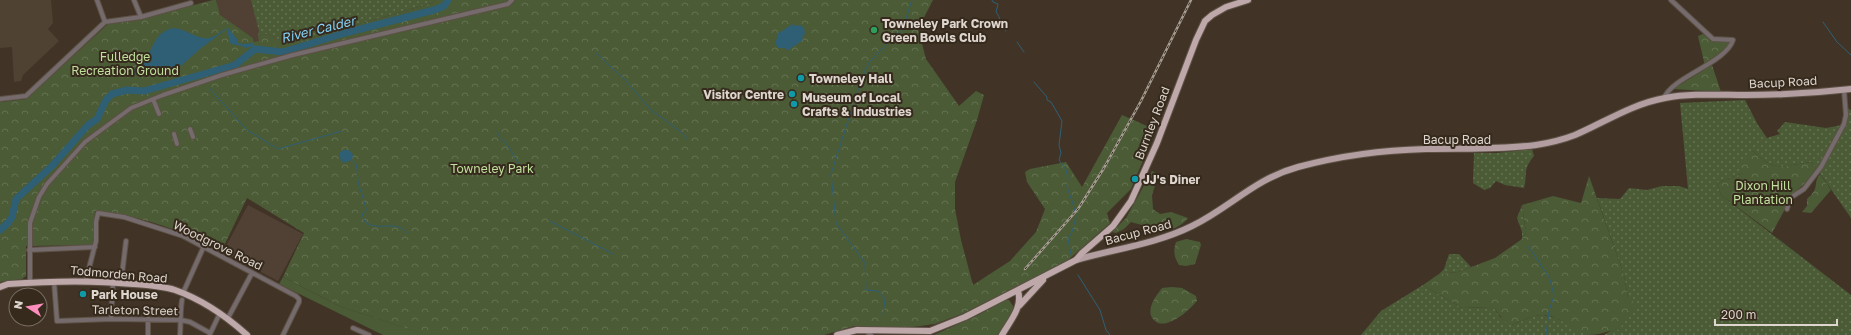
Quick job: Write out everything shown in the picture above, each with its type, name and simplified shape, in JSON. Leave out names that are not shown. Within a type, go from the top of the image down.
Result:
[{"type":"highway","name":"Burnley Road","points":[[1018,291],[1076,260],[1113,226],[1132,201],[1205,21],[1226,7],[1248,0]]},
{"type":"highway","points":[[1002,335],[1019,306],[1047,276]]},
{"type":"highway","name":"Todmorden Road","points":[[0,287],[8,284],[30,282],[86,280],[168,288],[220,313],[247,335]]},
{"type":"highway","points":[[837,335],[857,330],[868,333],[919,333],[930,331],[965,317],[1018,291],[1020,300],[1019,306]]},
{"type":"main road","name":"Bacup Road","points":[[1076,260],[1174,235],[1194,225],[1253,186],[1276,175],[1297,168],[1343,158],[1373,154],[1424,149],[1498,149],[1556,142],[1575,135],[1623,112],[1664,98],[1692,95],[1765,95],[1851,89]]},
{"type":"street","points":[[97,0],[104,22]]},
{"type":"street","points":[[134,0],[141,17]]},
{"type":"street","points":[[30,282],[30,223],[34,209],[47,184],[85,142],[131,108],[222,75],[308,52],[508,4],[512,0]]},
{"type":"street","points":[[1664,98],[1670,88],[1718,57],[1733,40],[1713,39],[1671,0]]},
{"type":"street","points":[[0,99],[26,96],[104,22],[141,17],[184,2],[191,3]]},
{"type":"street","points":[[1787,209],[1790,198],[1804,189],[1821,167],[1844,124],[1846,115],[1844,90]]},
{"type":"street","points":[[153,99],[159,114]]},
{"type":"street","points":[[190,129],[193,137]]},
{"type":"street","points":[[174,134],[177,144]]},
{"type":"street","name":"Woodgrove Road","points":[[95,247],[97,233],[96,222],[98,213],[124,217],[164,229],[204,246],[299,299],[299,302],[283,335]]},
{"type":"street","points":[[121,283],[126,242]]},
{"type":"street","points":[[180,335],[181,320],[179,312],[182,296],[204,246]]},
{"type":"street","points":[[29,250],[95,247],[86,280]]},
{"type":"street","points":[[228,318],[252,273]]},
{"type":"street","name":"Tarleton Street","points":[[54,281],[57,321],[111,319],[181,320],[190,322],[210,334]]},
{"type":"street","points":[[111,319],[113,282]]},
{"type":"street","points":[[210,334],[220,313]]},
{"type":"street","points":[[148,319],[148,335]]},
{"type":"street","points":[[353,328],[369,335]]},
{"type":"shaded area","points":[[0,0],[51,0],[53,23],[48,29],[59,41],[23,75],[21,81],[14,82],[12,47],[0,48]]},
{"type":"shaded area","points":[[216,0],[435,0],[280,40],[254,42],[253,38],[219,15]]},
{"type":"shaded area","points":[[248,205],[303,234],[278,281],[223,252]]},
{"type":"green space","name":"Towneley Park","points":[[216,0],[220,15],[253,38],[254,42],[259,41],[258,36],[267,34],[280,40],[298,42],[432,3],[435,0],[933,0],[918,29],[926,59],[959,106],[976,91],[984,95],[977,120],[955,182],[955,209],[961,240],[973,285],[1010,261],[1036,232],[1045,209],[1027,182],[1025,172],[1030,169],[1066,162],[1082,187],[1122,115],[1156,130],[1131,189],[1107,213],[1110,223],[1067,261],[964,313],[935,324],[905,328],[854,326],[824,335],[417,335],[417,332],[339,306],[283,277],[304,233],[247,198],[221,252],[176,230],[128,216],[95,211],[93,245],[26,246],[26,276],[22,279],[0,282],[0,102],[26,99],[109,23],[136,20]]},
{"type":"green space","points":[[251,0],[435,0],[432,3],[298,42],[280,40],[267,34],[258,36],[259,31]]},
{"type":"green space","name":"Towneley Park Crown Green Bowls Club","points":[[876,17],[888,29],[873,44],[861,31]]},
{"type":"green space","points":[[1703,34],[1713,39],[1733,40],[1726,49],[1705,66],[1698,36]]},
{"type":"green space","points":[[1712,65],[1721,92],[1673,89]]},
{"type":"green space","points":[[1745,100],[1758,125],[1767,138],[1780,134],[1777,131],[1785,122],[1826,128],[1842,125],[1817,170],[1811,162],[1786,166],[1774,165],[1768,163],[1753,151],[1743,173],[1717,183],[1721,195],[1851,295],[1851,335],[1604,335],[1612,330],[1628,298],[1624,275],[1597,198],[1619,199],[1629,188],[1647,190],[1662,186],[1679,186],[1688,189],[1680,103]]},
{"type":"green space","points":[[1847,108],[1851,110],[1851,218],[1819,172],[1844,127]]},
{"type":"green space","points":[[1532,149],[1534,156],[1528,165],[1524,188],[1505,185],[1496,181],[1490,188],[1484,190],[1473,183],[1474,153],[1497,153]]},
{"type":"green space","name":"Dixon Hill Plantation","points":[[1753,151],[1768,163],[1774,165],[1786,166],[1811,162],[1817,170],[1789,197],[1784,211],[1772,233],[1721,195],[1717,183],[1743,173],[1741,165]]},
{"type":"green space","points":[[1152,171],[1155,173],[1157,179],[1152,195],[1153,209],[1160,214],[1171,212],[1188,218],[1175,228],[1161,229],[1131,222],[1124,229],[1116,233],[1112,232],[1126,218]]},
{"type":"green space","points":[[1820,174],[1831,190],[1811,213],[1802,212],[1807,206],[1807,199],[1814,191]]},
{"type":"green space","points":[[1589,176],[1624,275],[1628,298],[1636,304],[1619,330],[1589,335],[1548,315],[1537,315],[1512,325],[1505,322],[1497,311],[1491,307],[1462,308],[1423,285],[1439,274],[1458,272],[1495,258],[1522,239],[1526,233],[1522,205],[1553,196],[1581,203]]},
{"type":"green space","points":[[1522,205],[1526,233],[1522,239],[1522,232],[1517,218]]},
{"type":"green space","points":[[1186,239],[1200,242],[1201,245],[1195,264],[1186,266],[1179,265],[1175,257],[1174,248],[1176,242]]},
{"type":"green space","points":[[1449,254],[1459,254],[1471,267],[1458,272],[1439,274],[1444,269]]},
{"type":"green space","points":[[283,277],[339,306],[418,332],[417,335],[383,335],[279,284]]},
{"type":"green space","points":[[1423,285],[1462,308],[1494,308],[1501,318],[1512,325],[1534,316],[1541,315],[1554,317],[1589,335],[1361,335],[1381,311]]},
{"type":"green space","points":[[1162,288],[1182,288],[1196,296],[1197,301],[1180,317],[1165,323],[1158,323],[1150,313],[1152,304]]},
{"type":"green space","points":[[1004,300],[1009,300],[1013,306],[1013,311],[999,335],[934,335],[980,314]]},
{"type":"water","points":[[793,24],[795,26],[800,25],[804,28],[805,33],[802,38],[803,40],[787,51],[786,48],[778,48],[775,43],[778,36],[777,34]]},
{"type":"water","points":[[172,28],[178,29],[198,37],[209,38],[228,28],[237,39],[237,43],[253,43],[254,46],[245,48],[230,43],[227,29],[201,48],[182,65],[154,74],[130,75],[131,71],[148,55],[156,39],[167,30]]},
{"type":"water","points":[[343,150],[349,150],[353,155],[352,160],[343,163],[339,153]]},
{"type":"waterway","name":"River Calder","points":[[0,230],[12,217],[16,199],[52,166],[88,125],[97,119],[106,100],[112,94],[127,90],[144,91],[235,65],[255,49],[283,52],[345,33],[434,10],[444,6],[448,0]]},
{"type":"waterway","points":[[883,315],[885,299],[878,291],[866,290],[865,263],[836,223],[831,174],[862,77],[870,61],[903,28],[912,0]]},
{"type":"waterway","points":[[992,0],[998,4],[996,12],[1006,31]]},
{"type":"waterway","points":[[1823,22],[1837,42],[1851,55]]},
{"type":"waterway","points":[[1017,42],[1024,52]]},
{"type":"waterway","points":[[596,53],[625,80],[650,109],[681,132],[687,139]]},
{"type":"waterway","points":[[1034,82],[1047,97],[1047,100],[1051,102],[1062,121],[1059,145],[1061,153],[1059,160],[1066,170],[1068,178],[1067,187],[1076,217],[1072,232],[1068,239],[1071,255]]},
{"type":"waterway","points":[[210,89],[247,130],[278,149],[342,131]]},
{"type":"waterway","points":[[497,131],[516,160],[522,166],[529,169]]},
{"type":"waterway","points":[[351,160],[356,164],[358,182],[366,208],[366,211],[362,214],[365,222],[375,226],[397,227],[403,229],[407,233]]},
{"type":"waterway","points":[[550,221],[613,254]]},
{"type":"waterway","points":[[1528,246],[1549,277],[1554,296],[1549,311],[1546,335]]},
{"type":"waterway","points":[[1078,275],[1100,310],[1106,330],[1110,335]]},
{"type":"railway","points":[[1025,269],[1078,209],[1104,168],[1141,101],[1191,0]]},
{"type":"place","name":"Towneley Park Crown Green Bowls Club","points":[[874,30]]},
{"type":"place","name":"Towneley Hall","points":[[801,78]]},
{"type":"place","name":"Visitor Centre","points":[[792,94]]},
{"type":"place","name":"Museum of Local Crafts & Industries","points":[[794,104]]},
{"type":"place","name":"JJ's Diner","points":[[1135,179]]},
{"type":"place","name":"Park House","points":[[83,294]]},
{"type":"park label","name":"Fulledge Recreation Ground","points":[[125,63]]}]
